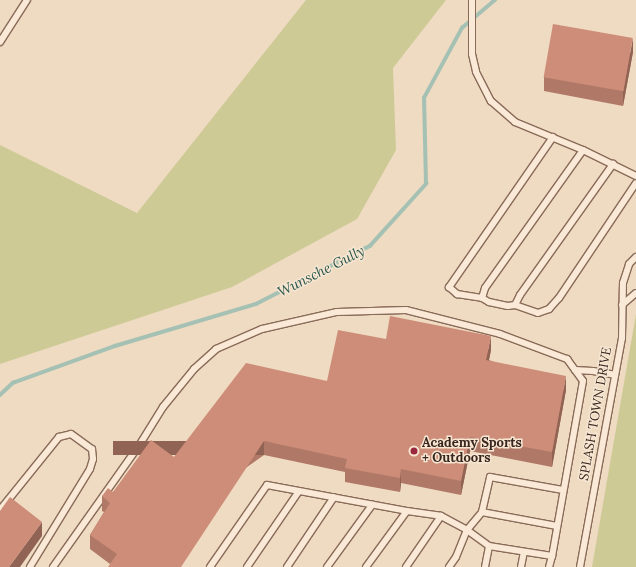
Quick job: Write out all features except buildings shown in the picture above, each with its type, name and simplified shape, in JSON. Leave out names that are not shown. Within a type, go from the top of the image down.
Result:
[{"type":"lane","points":[[0,42],[27,0]]},
{"type":"lane","points":[[472,0],[472,54],[476,72],[491,101],[515,122],[583,150],[636,176]]},
{"type":"lane","points":[[552,137],[450,287],[457,294],[482,298],[489,302],[508,306],[515,305],[538,314],[549,309],[559,298],[636,184]]},
{"type":"lane","points":[[482,298],[485,288],[583,150]]},
{"type":"lane","points":[[515,305],[520,295],[613,164]]},
{"type":"lane","name":"SPLASH TOWN DRIVE","points":[[580,567],[623,324],[622,290],[629,264],[636,257]]},
{"type":"lane","points":[[622,304],[636,293]]},
{"type":"lane","points":[[53,567],[140,444],[163,407],[194,369],[216,349],[262,329],[337,312],[406,310],[500,334],[567,359],[583,381],[549,567]]},
{"type":"lane","points":[[575,370],[615,374]]},
{"type":"lane","points":[[0,510],[59,437],[71,434],[92,449],[93,459],[90,469],[30,567]]},
{"type":"lane","points":[[449,567],[456,557],[467,530],[482,512],[490,477],[563,490]]},
{"type":"lane","points":[[210,567],[267,485],[372,505],[441,516],[467,530],[489,546],[552,556]]},
{"type":"lane","points":[[247,567],[299,491]]},
{"type":"lane","points":[[287,567],[334,497]]},
{"type":"lane","points":[[327,567],[372,505]]},
{"type":"lane","points":[[366,567],[407,511]]},
{"type":"lane","points":[[482,512],[557,526]]},
{"type":"lane","points":[[406,567],[441,516]]},
{"type":"lane","points":[[485,567],[489,546]]},
{"type":"lane","points":[[521,567],[524,552]]},
{"type":"shaded area","points":[[306,0],[446,0],[393,68],[396,150],[357,219],[232,287],[0,364],[0,145],[137,213]]},
{"type":"shaded area","points":[[636,314],[636,567],[592,567]]},
{"type":"waterway","name":"Wunsche Gully","points":[[0,395],[13,383],[115,346],[256,304],[370,246],[426,184],[424,98],[462,28],[495,0]]},
{"type":"place","name":"Academy Sports + Outdoors","points":[[414,451]]}]
